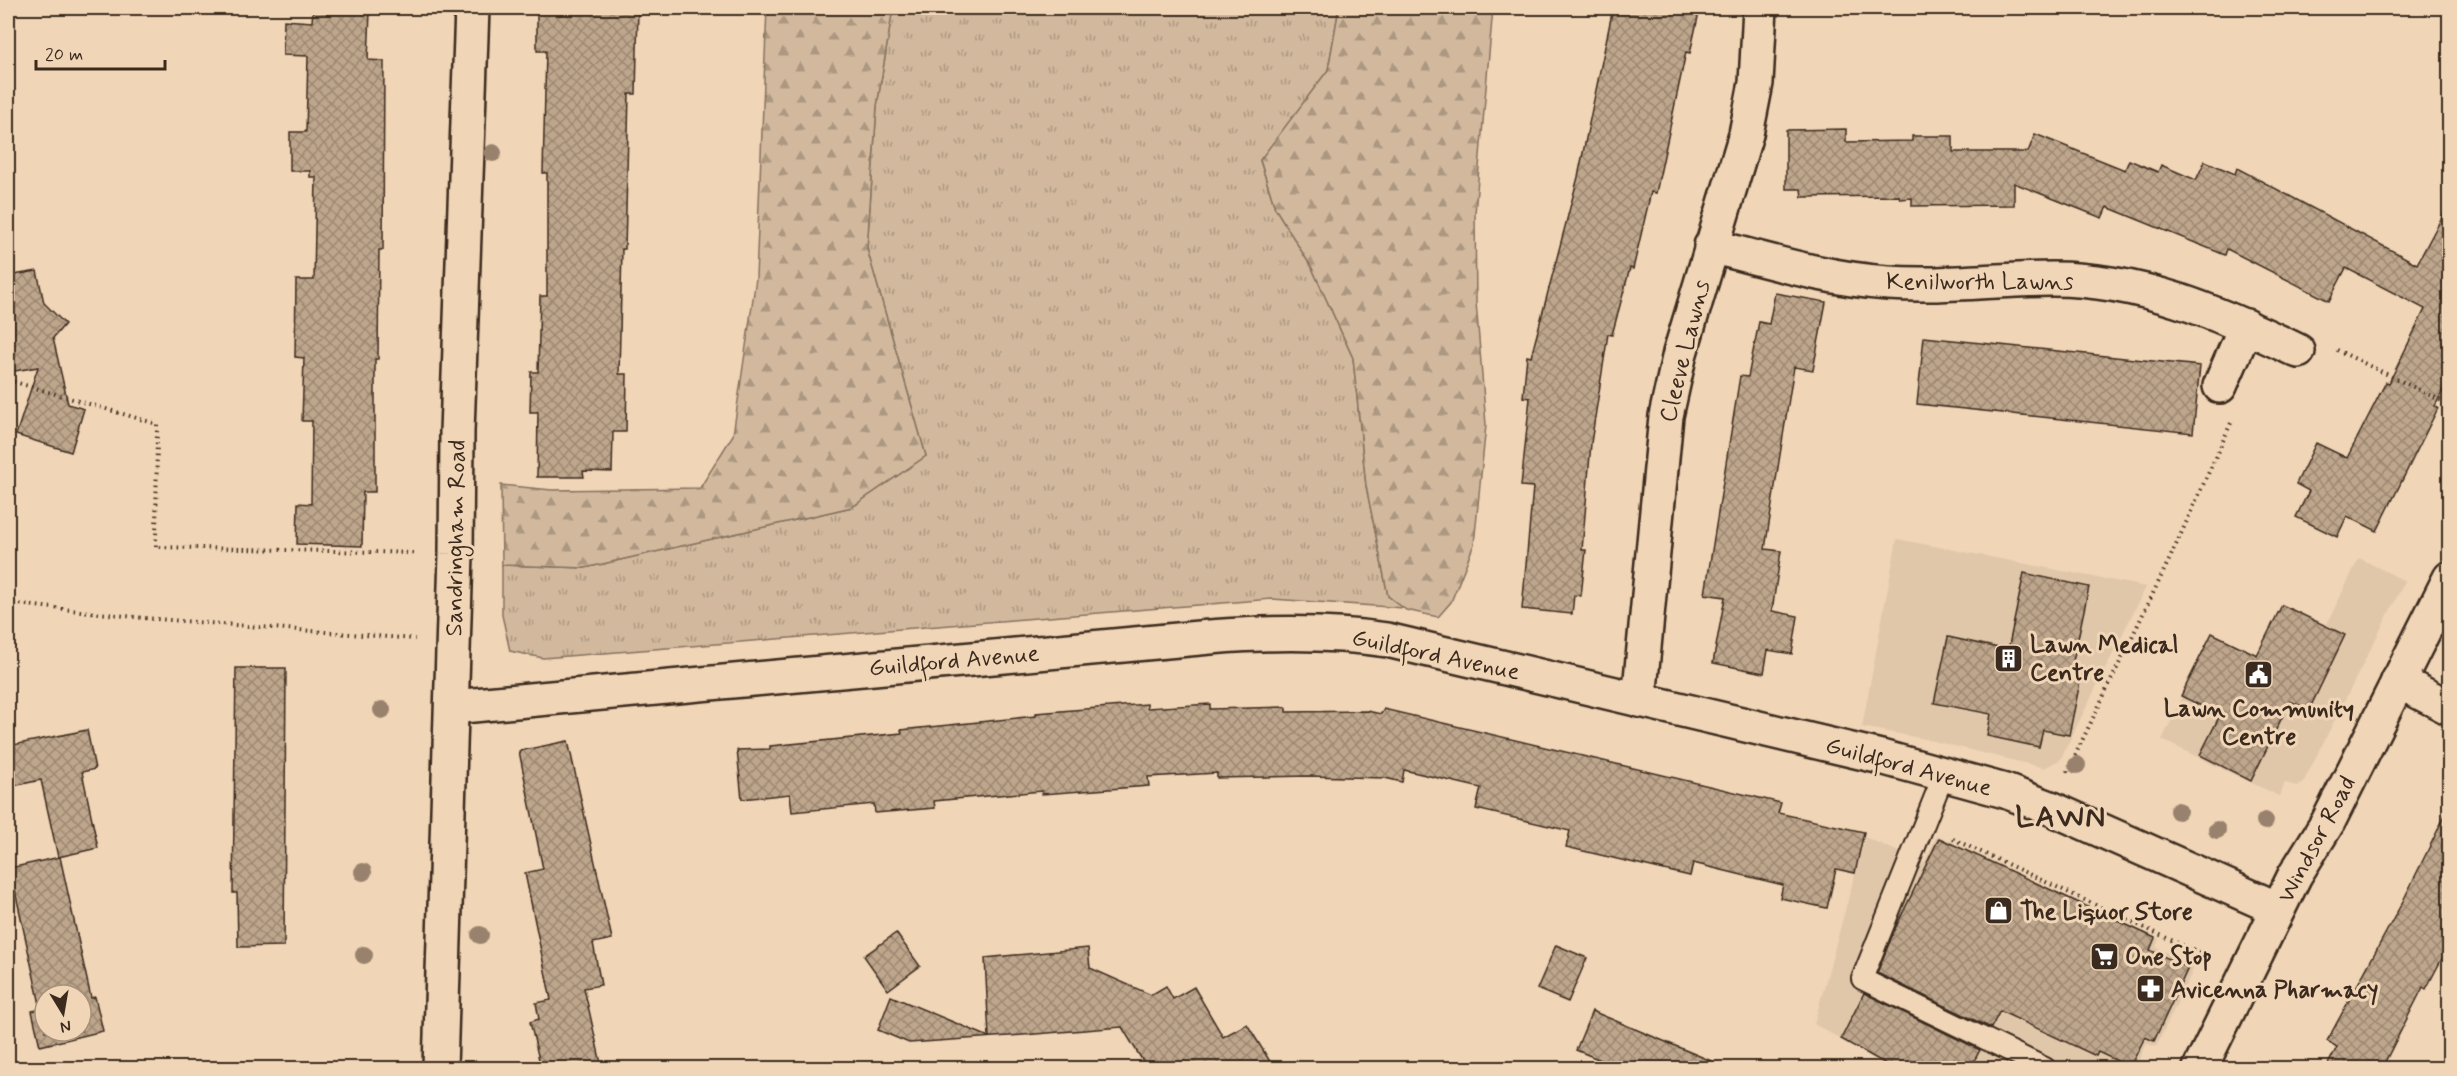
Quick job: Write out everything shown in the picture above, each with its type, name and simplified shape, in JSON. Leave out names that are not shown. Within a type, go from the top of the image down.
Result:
[{"type":"street","name":"Sandringham Road","points":[[440,1068],[452,707],[457,432],[472,8]]},
{"type":"street","name":"Cleeve Lawns","points":[[1639,700],[1666,416],[1711,246],[1746,134],[1756,83],[1760,8]]},
{"type":"street","name":"Kenilworth Lawns","points":[[1711,246],[1840,278],[1890,284],[2053,279],[2097,282],[2197,305],[2298,351]]},
{"type":"street","points":[[2220,386],[2246,326]]},
{"type":"street","name":"Windsor Road","points":[[2200,1068],[2278,909],[2328,822],[2450,578]]},
{"type":"street","name":"Guildford Avenue","points":[[452,707],[1276,632],[1348,634],[1387,640],[1639,700],[2005,791],[2053,809],[2278,909]]},
{"type":"street","points":[[2398,681],[2450,708]]},
{"type":"lane","points":[[1944,774],[1862,979],[2045,1068]]},
{"type":"path","points":[[2298,351],[2306,335],[2450,405]]},
{"type":"path","points":[[8,380],[157,423],[156,547],[456,554]]},
{"type":"path","points":[[2053,809],[2074,753],[2171,556],[2242,399],[2220,386]]},
{"type":"path","points":[[8,603],[167,620],[452,642]]},
{"type":"path","points":[[1920,835],[1931,840],[1937,831],[2210,958],[2206,967]]},
{"type":"shaded area","points":[[1897,539],[2146,587],[2060,760],[2044,768],[1925,739],[1862,727]]},
{"type":"shaded area","points":[[2359,558],[2405,581],[2303,783],[2297,786],[2285,783],[2279,796],[2162,740],[2212,633],[2257,654],[2282,605],[2326,626]]},
{"type":"shaded area","points":[[1937,835],[2159,939],[2156,947],[2195,966],[2156,1047],[2146,1043],[2135,1068],[2113,1068],[2096,1061],[2092,1068],[1893,1068],[1814,1024],[1865,837],[1924,863]]},
{"type":"green space","points":[[767,8],[893,8],[877,106],[867,249],[926,456],[852,507],[585,568],[502,565],[501,485],[552,490],[700,488],[733,435],[756,278]]},
{"type":"green space","points":[[893,8],[1339,8],[1328,70],[1260,161],[1275,208],[1312,268],[1353,358],[1366,486],[1388,596],[1405,608],[1272,599],[543,658],[510,651],[502,615],[502,565],[585,568],[852,507],[926,456],[867,249],[877,106]]},
{"type":"green space","points":[[1339,8],[1493,8],[1475,213],[1476,302],[1486,425],[1474,544],[1451,602],[1438,617],[1406,610],[1388,596],[1366,486],[1353,358],[1312,268],[1275,208],[1260,160],[1328,70]]},
{"type":"building","points":[[537,8],[638,8],[636,94],[629,94],[625,249],[622,249],[619,374],[627,374],[626,432],[613,432],[612,472],[583,471],[584,477],[537,477],[538,412],[530,412],[531,372],[538,372],[540,296],[547,296],[547,173],[543,173],[546,51],[537,51]]},
{"type":"building","points":[[1613,8],[1700,8],[1690,53],[1686,52],[1656,193],[1651,192],[1633,269],[1630,268],[1612,335],[1608,334],[1591,443],[1582,550],[1586,550],[1581,596],[1574,595],[1572,614],[1522,609],[1533,487],[1521,486],[1530,398],[1523,397],[1527,356],[1531,357],[1578,177]]},
{"type":"building","points":[[313,10],[370,12],[368,60],[384,61],[383,250],[379,250],[378,359],[375,359],[375,492],[363,492],[362,546],[297,544],[298,503],[311,504],[312,421],[302,421],[304,358],[295,357],[296,280],[314,280],[316,177],[310,177],[310,171],[290,171],[290,132],[306,132],[308,56],[283,55],[284,20],[312,22]]},
{"type":"building","points":[[1846,129],[1846,142],[1912,141],[1912,136],[1953,136],[1953,152],[2028,152],[2035,134],[2125,170],[2129,160],[2158,172],[2161,165],[2196,180],[2205,161],[2235,174],[2237,168],[2417,264],[2450,202],[2450,377],[2435,406],[2438,408],[2377,531],[2347,516],[2337,537],[2296,517],[2309,491],[2296,484],[2316,443],[2347,458],[2386,382],[2389,383],[2425,309],[2346,268],[2329,301],[2227,249],[2225,255],[2107,207],[2102,218],[2014,183],[2014,205],[1912,206],[1912,198],[1900,199],[1899,196],[1802,197],[1801,189],[1786,189],[1786,130]]},
{"type":"building","points":[[37,271],[44,303],[65,324],[53,338],[68,404],[84,409],[71,452],[16,435],[38,367],[8,372],[8,276]]},
{"type":"building","points":[[1775,293],[1826,302],[1813,370],[1794,367],[1765,549],[1781,551],[1772,611],[1798,616],[1792,654],[1768,650],[1764,673],[1713,663],[1725,597],[1705,594],[1740,376],[1748,377],[1759,322],[1769,324]]},
{"type":"building","points":[[1924,337],[2200,366],[2193,433],[1917,404]]},
{"type":"building","name":"Lawn Medical Centre","points":[[2024,573],[2089,587],[2072,666],[2083,668],[2069,735],[2043,730],[2039,747],[1987,736],[1991,714],[1934,703],[1948,637],[2008,650]]},
{"type":"building","name":"Lawn Community Centre","points":[[2282,605],[2345,635],[2309,710],[2290,701],[2251,781],[2200,755],[2220,715],[2181,696],[2212,633],[2257,655]]},
{"type":"building","points":[[236,668],[286,668],[284,946],[238,947],[237,893],[233,893]]},
{"type":"building","points":[[1147,704],[1147,708],[1210,704],[1210,709],[1286,707],[1286,712],[1367,711],[1381,714],[1384,709],[1781,803],[1778,813],[1864,832],[1855,873],[1836,869],[1827,908],[1780,898],[1783,885],[1693,863],[1690,876],[1566,847],[1570,831],[1476,809],[1481,788],[1404,770],[1402,782],[1385,778],[1308,776],[1217,778],[1217,773],[1148,777],[1149,786],[1042,794],[1042,791],[934,801],[935,808],[875,813],[874,804],[792,812],[790,794],[742,799],[737,750],[770,749],[770,746],[902,733],[901,730],[1036,716],[1036,713]]},
{"type":"building","points":[[87,730],[95,769],[82,772],[98,848],[58,857],[41,780],[8,787],[8,746]]},
{"type":"building","points":[[568,741],[612,939],[593,943],[601,985],[584,988],[602,1068],[541,1068],[530,1022],[539,1019],[536,1003],[551,1000],[525,873],[543,869],[519,751]]},
{"type":"building","points":[[2450,805],[2450,943],[2426,989],[2423,987],[2382,1068],[2326,1068],[2337,1047],[2327,1041],[2403,901]]},
{"type":"building","points":[[1939,838],[2155,938],[2150,950],[2188,968],[2154,1041],[2145,1037],[2130,1067],[2098,1052],[2096,1056],[2000,1011],[1991,1028],[1877,973],[1895,929]]},
{"type":"building","points":[[60,857],[88,983],[35,983],[10,868]]},
{"type":"building","points":[[896,933],[920,966],[888,990],[864,956]]},
{"type":"building","points":[[1556,945],[1587,958],[1568,1002],[1537,989]]},
{"type":"building","points":[[1088,948],[1090,968],[1151,995],[1166,986],[1173,999],[1194,987],[1223,1037],[1247,1024],[1274,1068],[1147,1068],[1122,1027],[1023,1035],[909,1043],[878,1030],[891,996],[989,1037],[985,958]]},
{"type":"building","points":[[1864,993],[1980,1050],[1970,1068],[1893,1068],[1841,1039]]},
{"type":"building","points":[[95,997],[103,1031],[93,1033],[93,998]]},
{"type":"building","points":[[1592,1011],[1728,1068],[1620,1068],[1576,1050]]},
{"type":"place","name":"Lawn Medical Centre","points":[[2009,658]]},
{"type":"place","name":"Lawn Community Centre","points":[[2259,675]]},
{"type":"place","name":"The Liquor Store","points":[[1999,911]]},
{"type":"place","name":"One Stop","points":[[2104,956]]},
{"type":"place","name":"Avicenna Pharmacy","points":[[2150,989]]},
{"type":"district","name":"LAWN","points":[[2061,816]]}]
